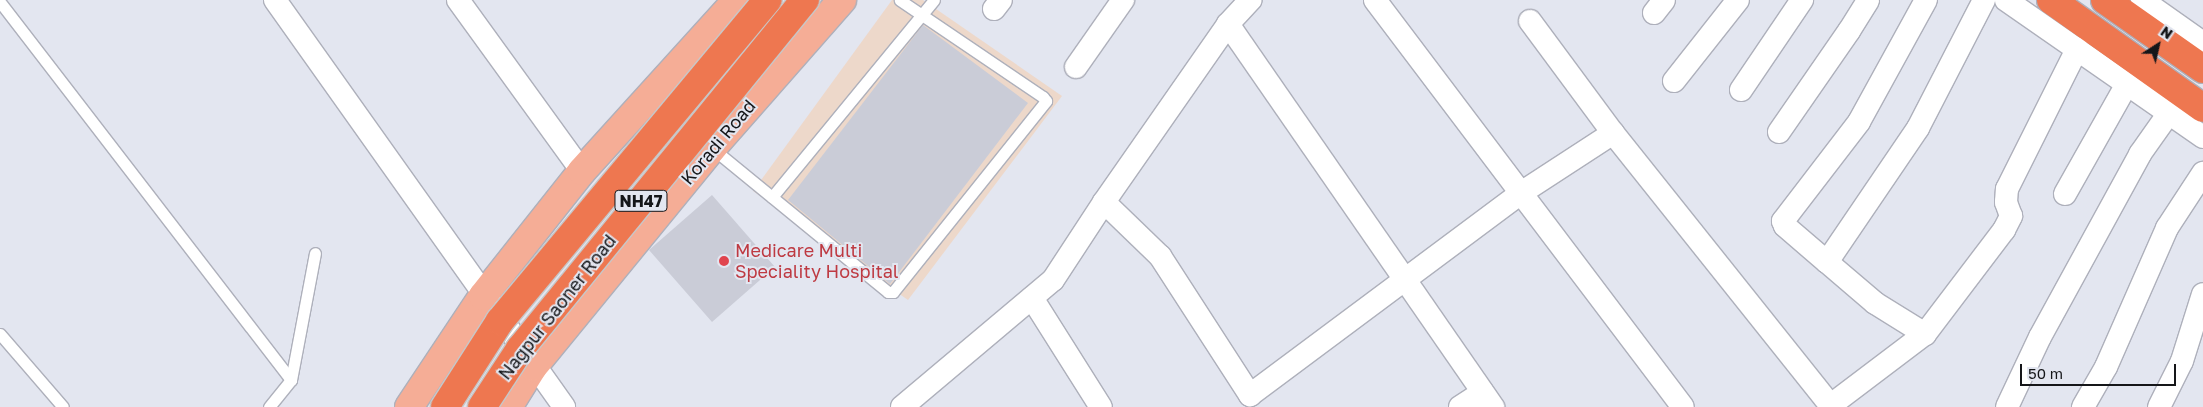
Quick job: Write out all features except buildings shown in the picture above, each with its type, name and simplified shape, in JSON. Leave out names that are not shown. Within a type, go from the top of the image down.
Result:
[{"type":"highway","name":"Nagpur Saoner Road","points":[[445,407],[500,321],[767,0]]},
{"type":"highway","name":"Nagpur Saoner Road","points":[[482,407],[520,349],[805,0]]},
{"type":"highway","points":[[2050,0],[2203,108]]},
{"type":"highway","points":[[2105,0],[2203,70]]},
{"type":"main road","points":[[409,407],[483,296],[582,171],[738,0]]},
{"type":"main road","name":"Koradi Road","points":[[508,407],[533,366],[712,148],[842,0]]},
{"type":"street","points":[[275,0],[483,296],[564,407]]},
{"type":"street","points":[[458,0],[582,171]]},
{"type":"street","points":[[1076,67],[1122,0]]},
{"type":"street","points":[[1375,0],[1683,407]]},
{"type":"street","points":[[1674,81],[1738,0]]},
{"type":"street","points":[[1741,90],[1802,0]]},
{"type":"street","points":[[1780,132],[1868,0]]},
{"type":"street","points":[[1925,334],[1875,303],[1785,226],[1783,221],[1860,122],[1926,0]]},
{"type":"street","points":[[1827,262],[1918,128],[1984,0]]},
{"type":"street","points":[[2006,0],[2203,137]]},
{"type":"street","points":[[2142,0],[2203,43]]},
{"type":"street","points":[[902,407],[1053,280],[1104,202],[1239,8],[1406,279],[1488,399],[1460,407]]},
{"type":"street","points":[[1530,21],[1613,133],[1832,406],[1925,334],[2004,230],[2011,216],[2006,202],[2007,189],[2077,49]]},
{"type":"street","points":[[2065,194],[2127,84]]},
{"type":"street","points":[[2006,407],[2040,336],[2140,154],[2169,113]]},
{"type":"street","points":[[1104,202],[1160,256],[1254,401],[1406,279],[1521,193],[1613,133]]},
{"type":"street","points":[[2083,407],[2106,367],[2167,228],[2203,173]]},
{"type":"street","points":[[2159,407],[2182,361],[2203,294]]},
{"type":"street","points":[[1032,298],[1101,407]]},
{"type":"lane","points":[[712,148],[888,292],[893,292],[1046,101],[1044,97],[921,16],[900,0]]},
{"type":"lane","points":[[772,197],[934,0]]},
{"type":"lane","points":[[0,2],[291,380]]},
{"type":"lane","points":[[269,407],[291,380],[316,253]]},
{"type":"lane","points":[[0,334],[63,407]]},
{"type":"shaded area","points":[[892,0],[923,0],[1062,96],[908,300],[753,191]]},
{"type":"place","name":"Medicare Multi Speciality Hospital","points":[[724,261]]}]
